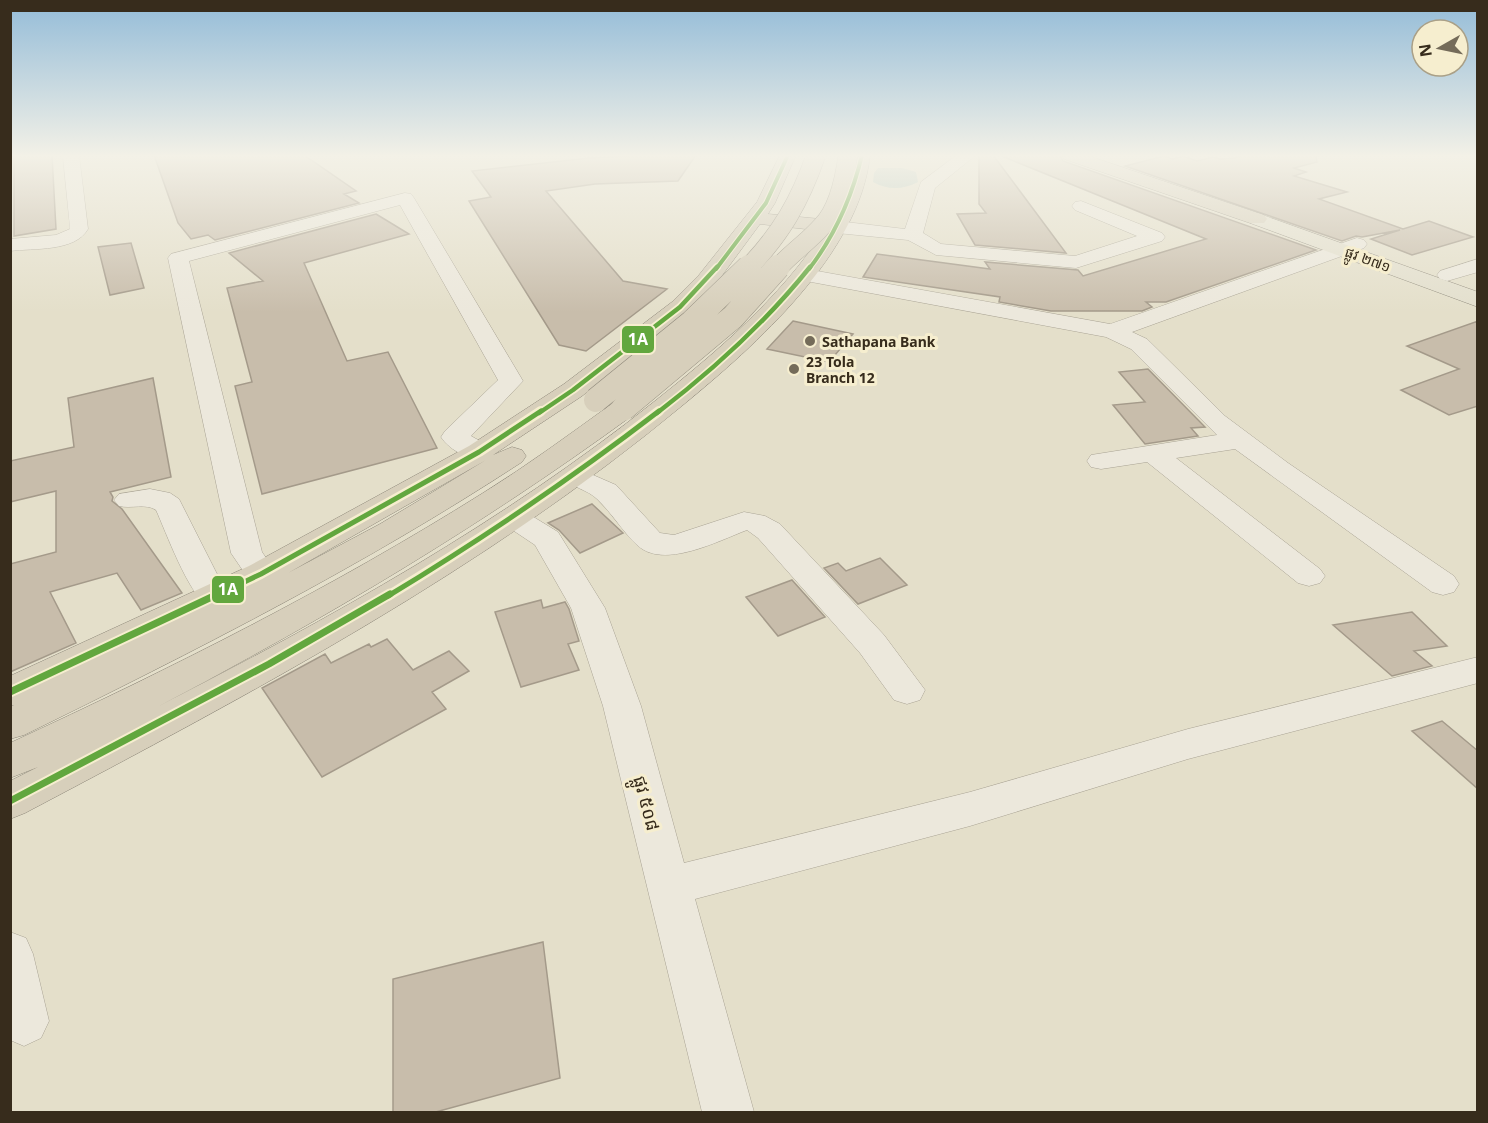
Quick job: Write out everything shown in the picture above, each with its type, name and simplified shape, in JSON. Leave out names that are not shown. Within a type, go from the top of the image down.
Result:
[{"type":"highway","points":[[10,692],[218,597],[478,452],[573,390],[680,307],[721,264],[763,207]]},
{"type":"highway","points":[[757,257],[770,219],[777,207]]},
{"type":"highway","points":[[10,762],[253,640],[494,500],[609,404],[704,313],[757,257],[796,207]]},
{"type":"highway","points":[[798,271],[817,207]]},
{"type":"highway","points":[[10,724],[230,618],[379,537],[609,404],[798,271],[832,207]]},
{"type":"highway","points":[[10,801],[260,671],[428,575],[516,519],[577,476],[657,415],[753,332],[798,271],[837,227],[850,207]]},
{"type":"highway","points":[[1225,207],[1257,219]]},
{"type":"highway","points":[[1252,207],[1279,217]]},
{"type":"highway","points":[[756,218],[837,227]]},
{"type":"highway","points":[[721,264],[798,271]]},
{"type":"main road","name":"ផ្លូវ ២៧១","points":[[1279,217],[1478,300]]},
{"type":"main road","name":"ផ្លូវ ២៧១","points":[[1257,219],[1478,285]]},
{"type":"street","points":[[10,244],[59,240],[76,234],[79,229],[77,207]]},
{"type":"street","points":[[261,574],[247,553],[178,258],[369,207]]},
{"type":"street","points":[[410,207],[511,381],[454,437],[478,452]]},
{"type":"street","points":[[914,236],[921,207]]},
{"type":"street","points":[[837,227],[914,236],[936,249],[1076,262],[1155,237],[1084,207]]},
{"type":"street","points":[[1112,331],[1350,247]]},
{"type":"street","points":[[1447,275],[1478,265]]},
{"type":"street","points":[[798,271],[1112,331],[1139,344],[1216,422],[1443,584]]},
{"type":"street","points":[[1101,461],[1241,441]]},
{"type":"street","points":[[1155,455],[1309,576]]},
{"type":"street","points":[[577,476],[606,491],[649,540],[660,545],[676,545],[744,520],[762,526],[873,644],[907,690]]},
{"type":"street","points":[[129,500],[153,496],[161,498],[170,506],[203,579],[218,597]]},
{"type":"street","name":"ផ្លូវ ៥០៨","points":[[516,519],[548,540],[588,608],[622,706],[728,1113]]},
{"type":"street","points":[[669,886],[970,809],[1188,744],[1478,670]]},
{"type":"street","points":[[10,954],[24,1021]]},
{"type":"building","points":[[14,207],[55,207],[56,229],[14,236]]},
{"type":"building","points":[[172,207],[342,207],[215,240],[208,235],[191,239],[178,223]]},
{"type":"building","points":[[473,207],[560,207],[623,281],[667,289],[586,351],[559,345]]},
{"type":"building","points":[[982,207],[1032,207],[1066,253],[975,245],[957,214],[986,213]]},
{"type":"building","points":[[1128,207],[1195,207],[1316,250],[1166,302],[1146,302],[1152,307],[1142,311],[1051,311],[999,302],[1000,297],[863,277],[877,254],[990,269],[985,262],[1078,270],[1083,276],[1206,239]]},
{"type":"building","points":[[1245,207],[1343,207],[1403,229],[1429,221],[1473,237],[1412,255],[1371,239],[1400,230],[1362,237],[1356,236],[1342,241]]},
{"type":"building","points":[[376,214],[409,234],[304,263],[347,361],[388,352],[437,448],[262,494],[235,386],[252,382],[227,288],[263,281],[229,253]]},
{"type":"building","points":[[131,243],[144,288],[110,295],[98,247]]},
{"type":"building","name":"Sathapana Bank","points":[[793,321],[853,334],[829,362],[767,349]]},
{"type":"building","points":[[1478,321],[1478,406],[1449,415],[1401,390],[1459,369],[1407,346]]},
{"type":"building","points":[[1148,369],[1205,427],[1191,428],[1198,436],[1145,444],[1113,405],[1145,402],[1119,372]]},
{"type":"building","points":[[153,378],[171,477],[110,492],[113,497],[112,501],[122,509],[182,593],[141,610],[117,573],[50,592],[76,643],[10,672],[10,564],[56,552],[56,491],[10,502],[10,461],[74,447],[68,398]]},
{"type":"building","points":[[592,504],[623,533],[580,553],[559,530],[548,523]]},
{"type":"building","points":[[880,558],[907,585],[858,604],[824,568],[838,563],[846,571]]},
{"type":"building","points":[[792,580],[825,617],[778,636],[746,597]]},
{"type":"building","points":[[541,600],[543,608],[565,602],[569,609],[579,641],[568,644],[579,670],[521,687],[495,612]]},
{"type":"building","points":[[1412,612],[1447,646],[1414,651],[1432,666],[1392,676],[1333,625]]},
{"type":"building","points":[[387,639],[413,670],[449,651],[469,671],[432,692],[446,709],[322,777],[262,688],[325,654],[331,663],[369,644],[371,647]]},
{"type":"building","points":[[1442,721],[1478,751],[1478,789],[1412,731]]},
{"type":"building","points":[[543,942],[560,1078],[432,1113],[393,1113],[393,979]]},
{"type":"transit line","name":"1A","points":[[10,692],[261,574],[479,452],[573,390],[680,307],[707,280],[763,207]]},
{"type":"transit line","name":"1A","points":[[10,801],[269,664],[354,616],[519,513],[599,457],[704,375],[763,321],[817,259],[838,226],[846,207]]},
{"type":"place","name":"Sathapana Bank","points":[[810,341]]},
{"type":"place","name":"23 Tola Branch 12","points":[[794,369]]}]
